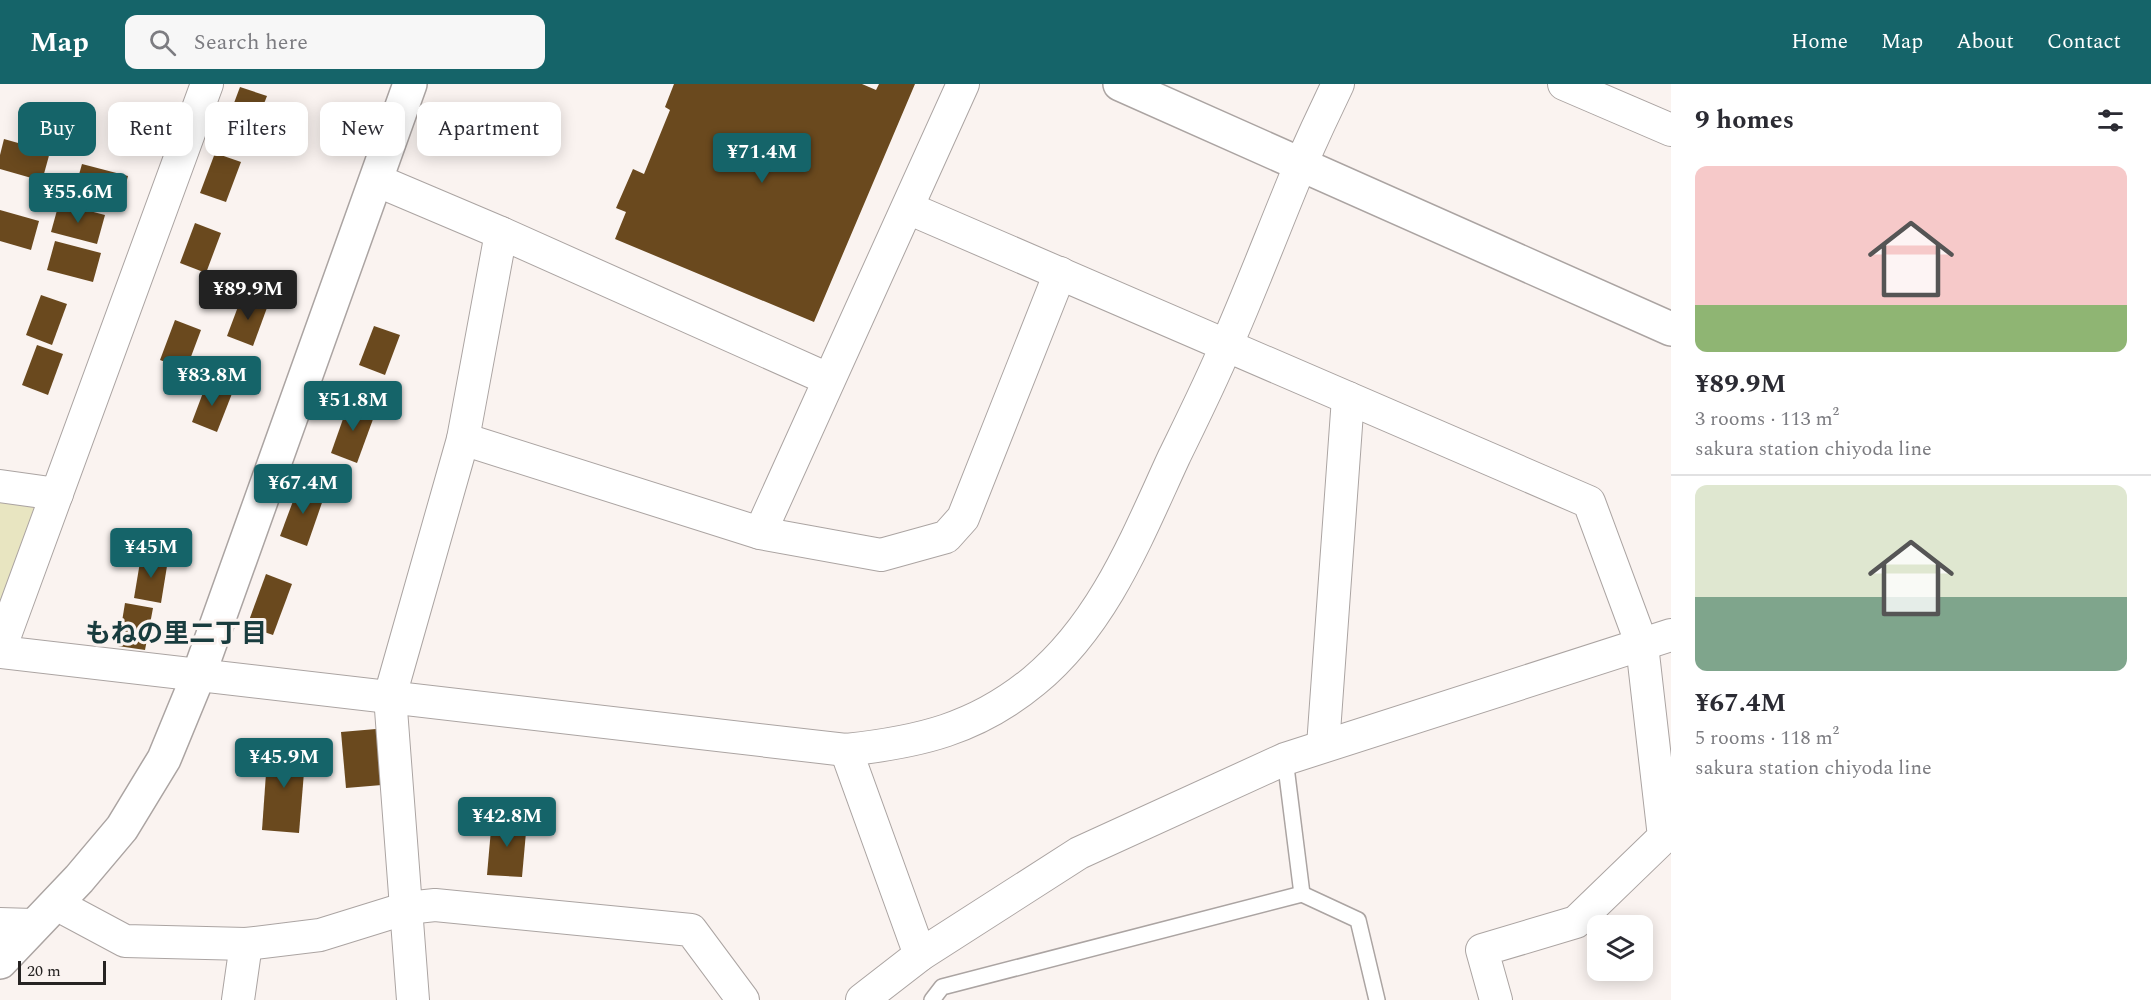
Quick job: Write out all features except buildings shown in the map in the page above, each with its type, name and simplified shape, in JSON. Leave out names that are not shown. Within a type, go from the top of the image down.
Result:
[{"type":"main road","points":[[0,962],[79,879],[122,828],[164,759],[199,674],[410,84]]},
{"type":"main road","points":[[1120,84],[1671,329]]},
{"type":"street","points":[[207,84],[0,650],[846,750],[888,746],[942,734],[986,714],[1034,681],[1076,639],[1107,594],[1127,558],[1226,346],[1301,165],[1338,84]]},
{"type":"street","points":[[760,533],[963,84]]},
{"type":"street","points":[[1564,84],[1671,130]]},
{"type":"street","points":[[375,180],[501,233],[828,379]]},
{"type":"street","points":[[908,208],[1589,502],[1657,640],[1664,837],[1576,921],[1482,950],[1496,1000]]},
{"type":"street","points":[[413,1000],[390,696],[463,439],[501,233]]},
{"type":"street","points":[[463,439],[760,533],[881,555],[946,537],[963,518],[1060,273]]},
{"type":"street","points":[[1323,746],[1348,398]]},
{"type":"street","points":[[0,486],[57,494]]},
{"type":"street","points":[[862,1000],[920,955],[1079,852],[1285,759],[1657,640]]},
{"type":"street","points":[[846,750],[920,955]]},
{"type":"street","points":[[57,902],[69,911],[125,940],[246,944],[320,935],[407,908],[435,905],[691,930],[743,1000]]},
{"type":"street","points":[[0,924],[33,925]]},
{"type":"street","points":[[238,1000],[246,944]]},
{"type":"lane","points":[[1285,759],[1302,894]]},
{"type":"lane","points":[[932,1000],[942,987],[1302,894],[1358,920],[1377,1000]]},
{"type":"shaded area","points":[[0,497],[39,502],[0,603]]},
{"type":"district","name":"もねの里二丁目","points":[[176,634]]}]
